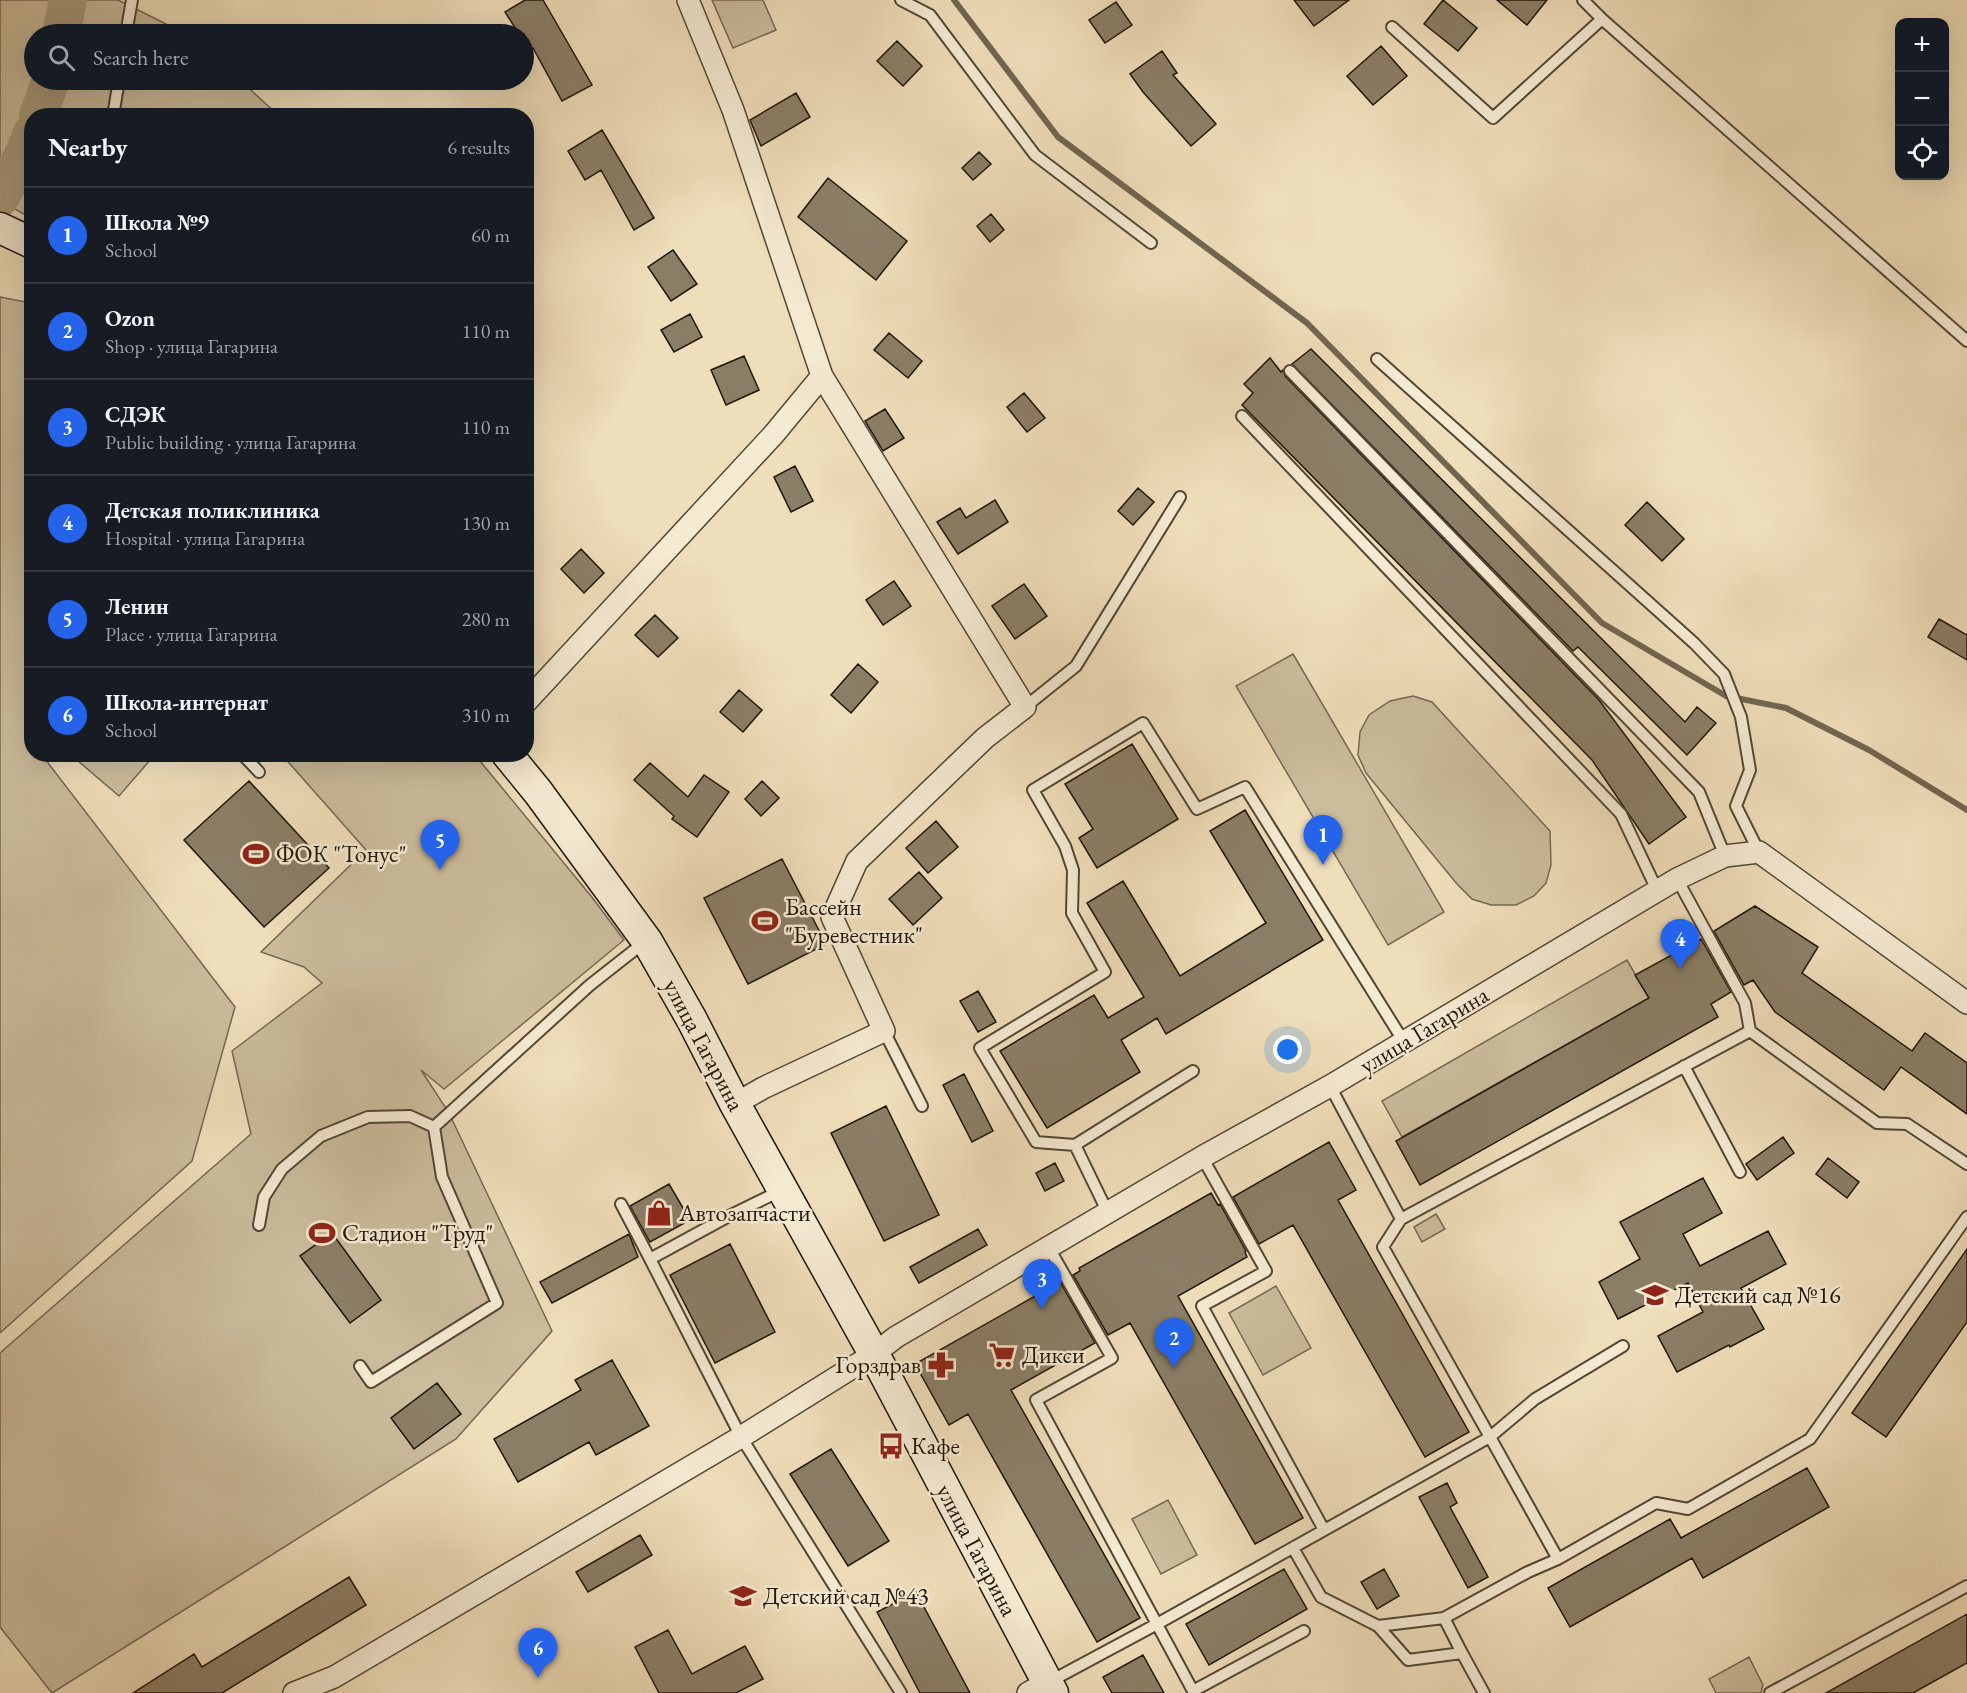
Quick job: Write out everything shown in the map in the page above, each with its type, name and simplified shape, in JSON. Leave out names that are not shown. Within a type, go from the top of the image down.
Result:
[{"type":"main road","points":[[0,228],[24,239]]},
{"type":"main road","name":"улица Гагарина","points":[[514,762],[647,941],[874,1354],[1043,1690]]},
{"type":"street","points":[[688,0],[733,110],[822,376],[1025,707],[985,738],[857,861],[832,917],[884,1031],[762,1088],[735,1104]]},
{"type":"street","points":[[534,693],[774,434],[822,376]]},
{"type":"street","points":[[1759,852],[1967,1003]]},
{"type":"street","name":"улица Гагарина","points":[[874,1354],[896,1337],[1202,1157],[1330,1086],[1677,879],[1725,856],[1759,852]]},
{"type":"street","points":[[294,1693],[334,1677],[741,1437],[874,1354]]},
{"type":"lane","points":[[128,24],[132,0]]},
{"type":"lane","points":[[901,0],[930,15],[1035,155],[1151,243]]},
{"type":"lane","points":[[1583,0],[1967,341]]},
{"type":"lane","points":[[1392,27],[1493,118],[1602,19]]},
{"type":"lane","points":[[114,108],[117,90]]},
{"type":"lane","points":[[1377,359],[1694,643],[1724,674],[1741,717],[1750,770],[1736,806],[1759,852]]},
{"type":"lane","points":[[1290,371],[1699,792],[1725,856]]},
{"type":"lane","points":[[1242,416],[1622,814],[1658,890]]},
{"type":"lane","points":[[1025,707],[1076,666],[1180,497]]},
{"type":"lane","points":[[1193,1071],[1075,1144],[1036,1142],[980,1048],[1105,972],[1072,913],[1073,870],[1065,846],[1033,790],[1143,723],[1197,809],[1245,787],[1404,1041]]},
{"type":"lane","points":[[250,762],[259,772]]},
{"type":"lane","points":[[1677,879],[1745,1004],[1750,1031],[1877,1123],[1907,1124],[1967,1164]]},
{"type":"lane","points":[[434,1127],[590,985],[647,941]]},
{"type":"lane","points":[[884,1031],[922,1106]]},
{"type":"lane","points":[[1558,1559],[1383,1247],[1401,1219],[1750,1031]]},
{"type":"lane","points":[[1684,1066],[1740,1172]]},
{"type":"lane","points":[[1330,1086],[1401,1219]]},
{"type":"lane","points":[[259,1224],[264,1197],[282,1169],[321,1136],[368,1117],[410,1116],[434,1127]]},
{"type":"lane","points":[[360,1366],[371,1382],[497,1303],[442,1177],[434,1127]]},
{"type":"lane","points":[[1075,1144],[1108,1213]]},
{"type":"lane","points":[[1202,1157],[1266,1271],[1202,1306],[1324,1530]]},
{"type":"lane","points":[[650,1259],[783,1190]]},
{"type":"lane","points":[[621,1204],[741,1437],[901,1693]]},
{"type":"lane","points":[[1378,1626],[1444,1618],[1528,1572],[1558,1559],[1656,1503],[1688,1509],[1810,1439],[1967,1217]]},
{"type":"lane","points":[[1048,1248],[1112,1358],[1036,1400],[1193,1691],[1304,1631]]},
{"type":"lane","points":[[1043,1690],[1490,1437],[1535,1399],[1623,1346]]},
{"type":"lane","points":[[1293,1548],[1321,1597],[1378,1626],[1408,1660],[1462,1653]]},
{"type":"lane","points":[[1770,1693],[1967,1586]]},
{"type":"lane","points":[[1444,1618],[1484,1693]]},
{"type":"shaded area","points":[[0,0],[118,0],[166,24],[24,24],[24,90],[251,90],[270,108],[24,108],[24,214],[0,201]]},
{"type":"shaded area","points":[[712,0],[763,0],[776,30],[733,48]]},
{"type":"shaded area","points":[[0,297],[24,302],[24,762],[47,762],[235,1007],[192,1161],[0,1333]]},
{"type":"shaded area","points":[[1293,654],[1444,912],[1388,945],[1236,686]]},
{"type":"shaded area","points":[[1413,696],[1432,702],[1550,831],[1551,865],[1546,883],[1534,896],[1516,905],[1491,905],[1472,899],[1457,884],[1366,773],[1358,755],[1360,732],[1369,715],[1390,701]]},
{"type":"shaded area","points":[[79,762],[148,762],[119,796]]},
{"type":"shaded area","name":"Стадион \"Труд\"","points":[[288,762],[481,762],[591,896],[624,940],[444,1089],[421,1070],[449,1113],[552,1331],[456,1439],[52,1693],[0,1627],[0,1353],[251,1134],[232,1051],[322,983],[304,967],[261,952],[366,850]]},
{"type":"shaded area","points":[[1627,960],[1649,998],[1402,1137],[1382,1101]]},
{"type":"shaded area","points":[[1436,1214],[1445,1229],[1422,1242],[1414,1227]]},
{"type":"shaded area","points":[[1276,1286],[1311,1348],[1263,1375],[1229,1313]]},
{"type":"shaded area","points":[[1168,1500],[1197,1555],[1161,1574],[1132,1519]]},
{"type":"shaded area","points":[[1749,1657],[1763,1685],[1761,1693],[1716,1693],[1709,1679]]},
{"type":"building","points":[[525,0],[543,0],[592,85],[562,101],[534,50],[534,24],[513,24],[505,12]]},
{"type":"building","points":[[1294,0],[1349,0],[1314,26]]},
{"type":"building","points":[[1443,0],[1477,28],[1458,51],[1424,24]]},
{"type":"building","points":[[1497,0],[1547,0],[1527,25]]},
{"type":"building","points":[[1116,2],[1132,25],[1105,43],[1089,20]]},
{"type":"building","points":[[897,41],[922,66],[903,86],[877,61]]},
{"type":"building","points":[[1381,46],[1407,76],[1373,105],[1347,76]]},
{"type":"building","points":[[1162,51],[1177,73],[1173,75],[1216,124],[1191,146],[1130,74]]},
{"type":"building","points":[[796,93],[810,117],[761,146],[750,120]]},
{"type":"building","points":[[602,130],[654,218],[634,230],[601,170],[585,180],[568,151]]},
{"type":"building","points":[[979,152],[991,164],[973,180],[962,168]]},
{"type":"building","points":[[828,178],[907,241],[876,280],[798,217]]},
{"type":"building","points":[[991,214],[1004,230],[990,242],[977,226]]},
{"type":"building","points":[[673,250],[697,284],[671,301],[648,267]]},
{"type":"building","points":[[690,314],[702,337],[674,352],[661,330]]},
{"type":"building","points":[[889,333],[922,361],[908,378],[874,350]]},
{"type":"building","points":[[1311,349],[1685,722],[1697,707],[1716,723],[1687,755],[1578,647],[1573,651],[1292,364]]},
{"type":"building","points":[[744,356],[759,390],[726,405],[711,370]]},
{"type":"building","points":[[1270,358],[1599,700],[1686,817],[1649,844],[1592,760],[1242,405],[1253,393],[1244,384]]},
{"type":"building","points":[[1024,393],[1045,418],[1027,432],[1007,407]]},
{"type":"building","points":[[885,409],[904,438],[883,451],[865,421]]},
{"type":"building","points":[[795,466],[813,501],[791,512],[774,477]]},
{"type":"building","points":[[1138,488],[1154,502],[1133,525],[1118,511]]},
{"type":"building","points":[[995,500],[1008,522],[958,554],[937,522],[960,508],[966,518]]},
{"type":"building","points":[[1647,502],[1684,539],[1662,561],[1625,525]]},
{"type":"building","points":[[581,549],[604,573],[584,593],[561,569]]},
{"type":"building","points":[[894,581],[911,606],[883,625],[866,600]]},
{"type":"building","points":[[1024,584],[1047,616],[1015,639],[992,606]]},
{"type":"building","points":[[655,615],[678,638],[658,657],[635,635]]},
{"type":"building","points":[[1939,619],[1967,635],[1967,660],[1928,637]]},
{"type":"building","points":[[858,664],[878,682],[851,713],[831,695]]},
{"type":"building","points":[[739,690],[762,710],[743,732],[720,712]]},
{"type":"building","points":[[1132,744],[1178,819],[1097,868],[1079,838],[1093,829],[1065,784]]},
{"type":"building","points":[[650,763],[688,797],[704,775],[729,792],[697,837],[672,819],[674,816],[634,780]]},
{"type":"building","name":"ФОК \"Тонус\"","points":[[249,781],[329,868],[264,927],[184,840]]},
{"type":"building","points":[[762,781],[779,798],[761,816],[745,799]]},
{"type":"building","points":[[1245,810],[1323,940],[1166,1034],[1157,1018],[1121,1040],[1140,1072],[1047,1128],[1000,1051],[1094,995],[1108,1018],[1144,997],[1087,903],[1123,881],[1180,976],[1266,923],[1210,831]]},
{"type":"building","points":[[936,821],[958,847],[928,873],[906,848]]},
{"type":"building","name":"Бассейн \"Буревестник\"","points":[[782,859],[826,944],[748,984],[704,898]]},
{"type":"building","points":[[919,872],[942,898],[913,925],[889,899]]},
{"type":"building","points":[[1755,906],[1818,947],[1802,973],[1912,1051],[1925,1033],[1967,1063],[1967,1114],[1901,1067],[1884,1090],[1775,1012],[1753,980],[1744,985],[1714,931]]},
{"type":"building","points":[[1701,939],[1731,992],[1711,1004],[1718,1017],[1420,1185],[1396,1141],[1649,998],[1635,975]]},
{"type":"building","points":[[978,991],[996,1022],[978,1032],[960,1001]]},
{"type":"building","points":[[964,1074],[993,1131],[972,1142],[943,1085]]},
{"type":"building","points":[[886,1106],[939,1215],[884,1241],[831,1133]]},
{"type":"building","points":[[1783,1137],[1794,1153],[1757,1180],[1746,1164]]},
{"type":"building","points":[[1329,1142],[1356,1190],[1338,1200],[1469,1432],[1425,1457],[1293,1225],[1259,1244],[1233,1197]]},
{"type":"building","points":[[1828,1158],[1859,1182],[1847,1198],[1816,1174]]},
{"type":"building","points":[[1055,1163],[1064,1181],[1045,1191],[1036,1173]]},
{"type":"building","points":[[1703,1178],[1722,1213],[1683,1234],[1700,1266],[1768,1231],[1786,1264],[1741,1288],[1764,1329],[1677,1372],[1658,1336],[1703,1312],[1688,1283],[1618,1319],[1599,1282],[1640,1259],[1620,1222]]},
{"type":"building","name":"Автозапчасти","points":[[669,1184],[690,1220],[650,1242],[630,1206]]},
{"type":"building","points":[[1211,1193],[1218,1205],[1220,1204],[1246,1251],[1247,1257],[1178,1296],[1303,1518],[1255,1544],[1130,1323],[1108,1335],[1073,1275],[1080,1271],[1079,1268]]},
{"type":"building","points":[[978,1229],[987,1245],[919,1283],[910,1267]]},
{"type":"building","points":[[332,1233],[381,1300],[350,1323],[300,1256]]},
{"type":"building","points":[[629,1234],[638,1257],[552,1303],[540,1282]]},
{"type":"building","points":[[730,1244],[775,1332],[715,1363],[670,1275]]},
{"type":"building","points":[[1967,1249],[1967,1322],[1886,1437],[1852,1413]]},
{"type":"building","points":[[1060,1282],[1095,1343],[1011,1390],[1140,1618],[1097,1642],[968,1414],[949,1425],[915,1364]]},
{"type":"building","points":[[612,1360],[649,1426],[596,1455],[589,1442],[518,1482],[494,1439],[581,1390],[575,1380]]},
{"type":"building","points":[[437,1383],[461,1414],[414,1449],[391,1418]]},
{"type":"building","points":[[831,1449],[889,1541],[848,1566],[790,1474]]},
{"type":"building","points":[[1807,1468],[1829,1507],[1703,1578],[1692,1558],[1570,1627],[1548,1588],[1670,1519],[1681,1538]]},
{"type":"building","points":[[1447,1483],[1457,1503],[1450,1507],[1488,1577],[1468,1588],[1419,1497]]},
{"type":"building","points":[[640,1535],[652,1555],[588,1592],[576,1572]]},
{"type":"building","points":[[1284,1569],[1307,1609],[1209,1665],[1186,1624]]},
{"type":"building","points":[[1384,1569],[1399,1596],[1377,1609],[1361,1582]]},
{"type":"building","points":[[349,1577],[366,1605],[222,1693],[133,1693],[194,1654],[202,1667]]},
{"type":"building","points":[[916,1592],[970,1693],[920,1693],[877,1612]]},
{"type":"building","points":[[1967,1614],[1967,1663],[1913,1693],[1826,1693]]},
{"type":"building","points":[[668,1630],[692,1674],[745,1646],[763,1679],[736,1693],[659,1693],[635,1647]]},
{"type":"building","points":[[1143,1655],[1164,1693],[1112,1693],[1103,1677]]},
{"type":"waterway","points":[[63,24],[68,0]]},
{"type":"waterway","points":[[954,0],[1058,137],[1307,323],[1602,623],[1726,696],[1786,708],[1869,750],[1967,810]]},
{"type":"waterway","points":[[41,108],[47,90]]},
{"type":"waterway","points":[[0,198],[24,153]]},
{"type":"place","name":"ФОК \"Тонус\"","points":[[256,854]]},
{"type":"place","name":"Школа №9","points":[[1323,865]]},
{"type":"place","name":"Ленин","points":[[440,870]]},
{"type":"place","name":"Бассейн \"Буревестник\"","points":[[765,921]]},
{"type":"place","name":"Детская поликлиника","points":[[1680,969]]},
{"type":"place","name":"Автозапчасти","points":[[659,1213]]},
{"type":"place","name":"Стадион \"Труд\"","points":[[322,1233]]},
{"type":"place","name":"Детский сад №16","points":[[1655,1295]]},
{"type":"place","name":"СДЭК","points":[[1042,1309]]},
{"type":"place","name":"Дикси","points":[[1002,1355]]},
{"type":"place","name":"Горздрав","points":[[941,1365]]},
{"type":"place","name":"Ozon","points":[[1174,1368]]},
{"type":"place","name":"Кафе","points":[[891,1446]]},
{"type":"place","name":"Детский сад №43","points":[[743,1596]]},
{"type":"place","name":"Школа-интернат","points":[[538,1678]]}]
